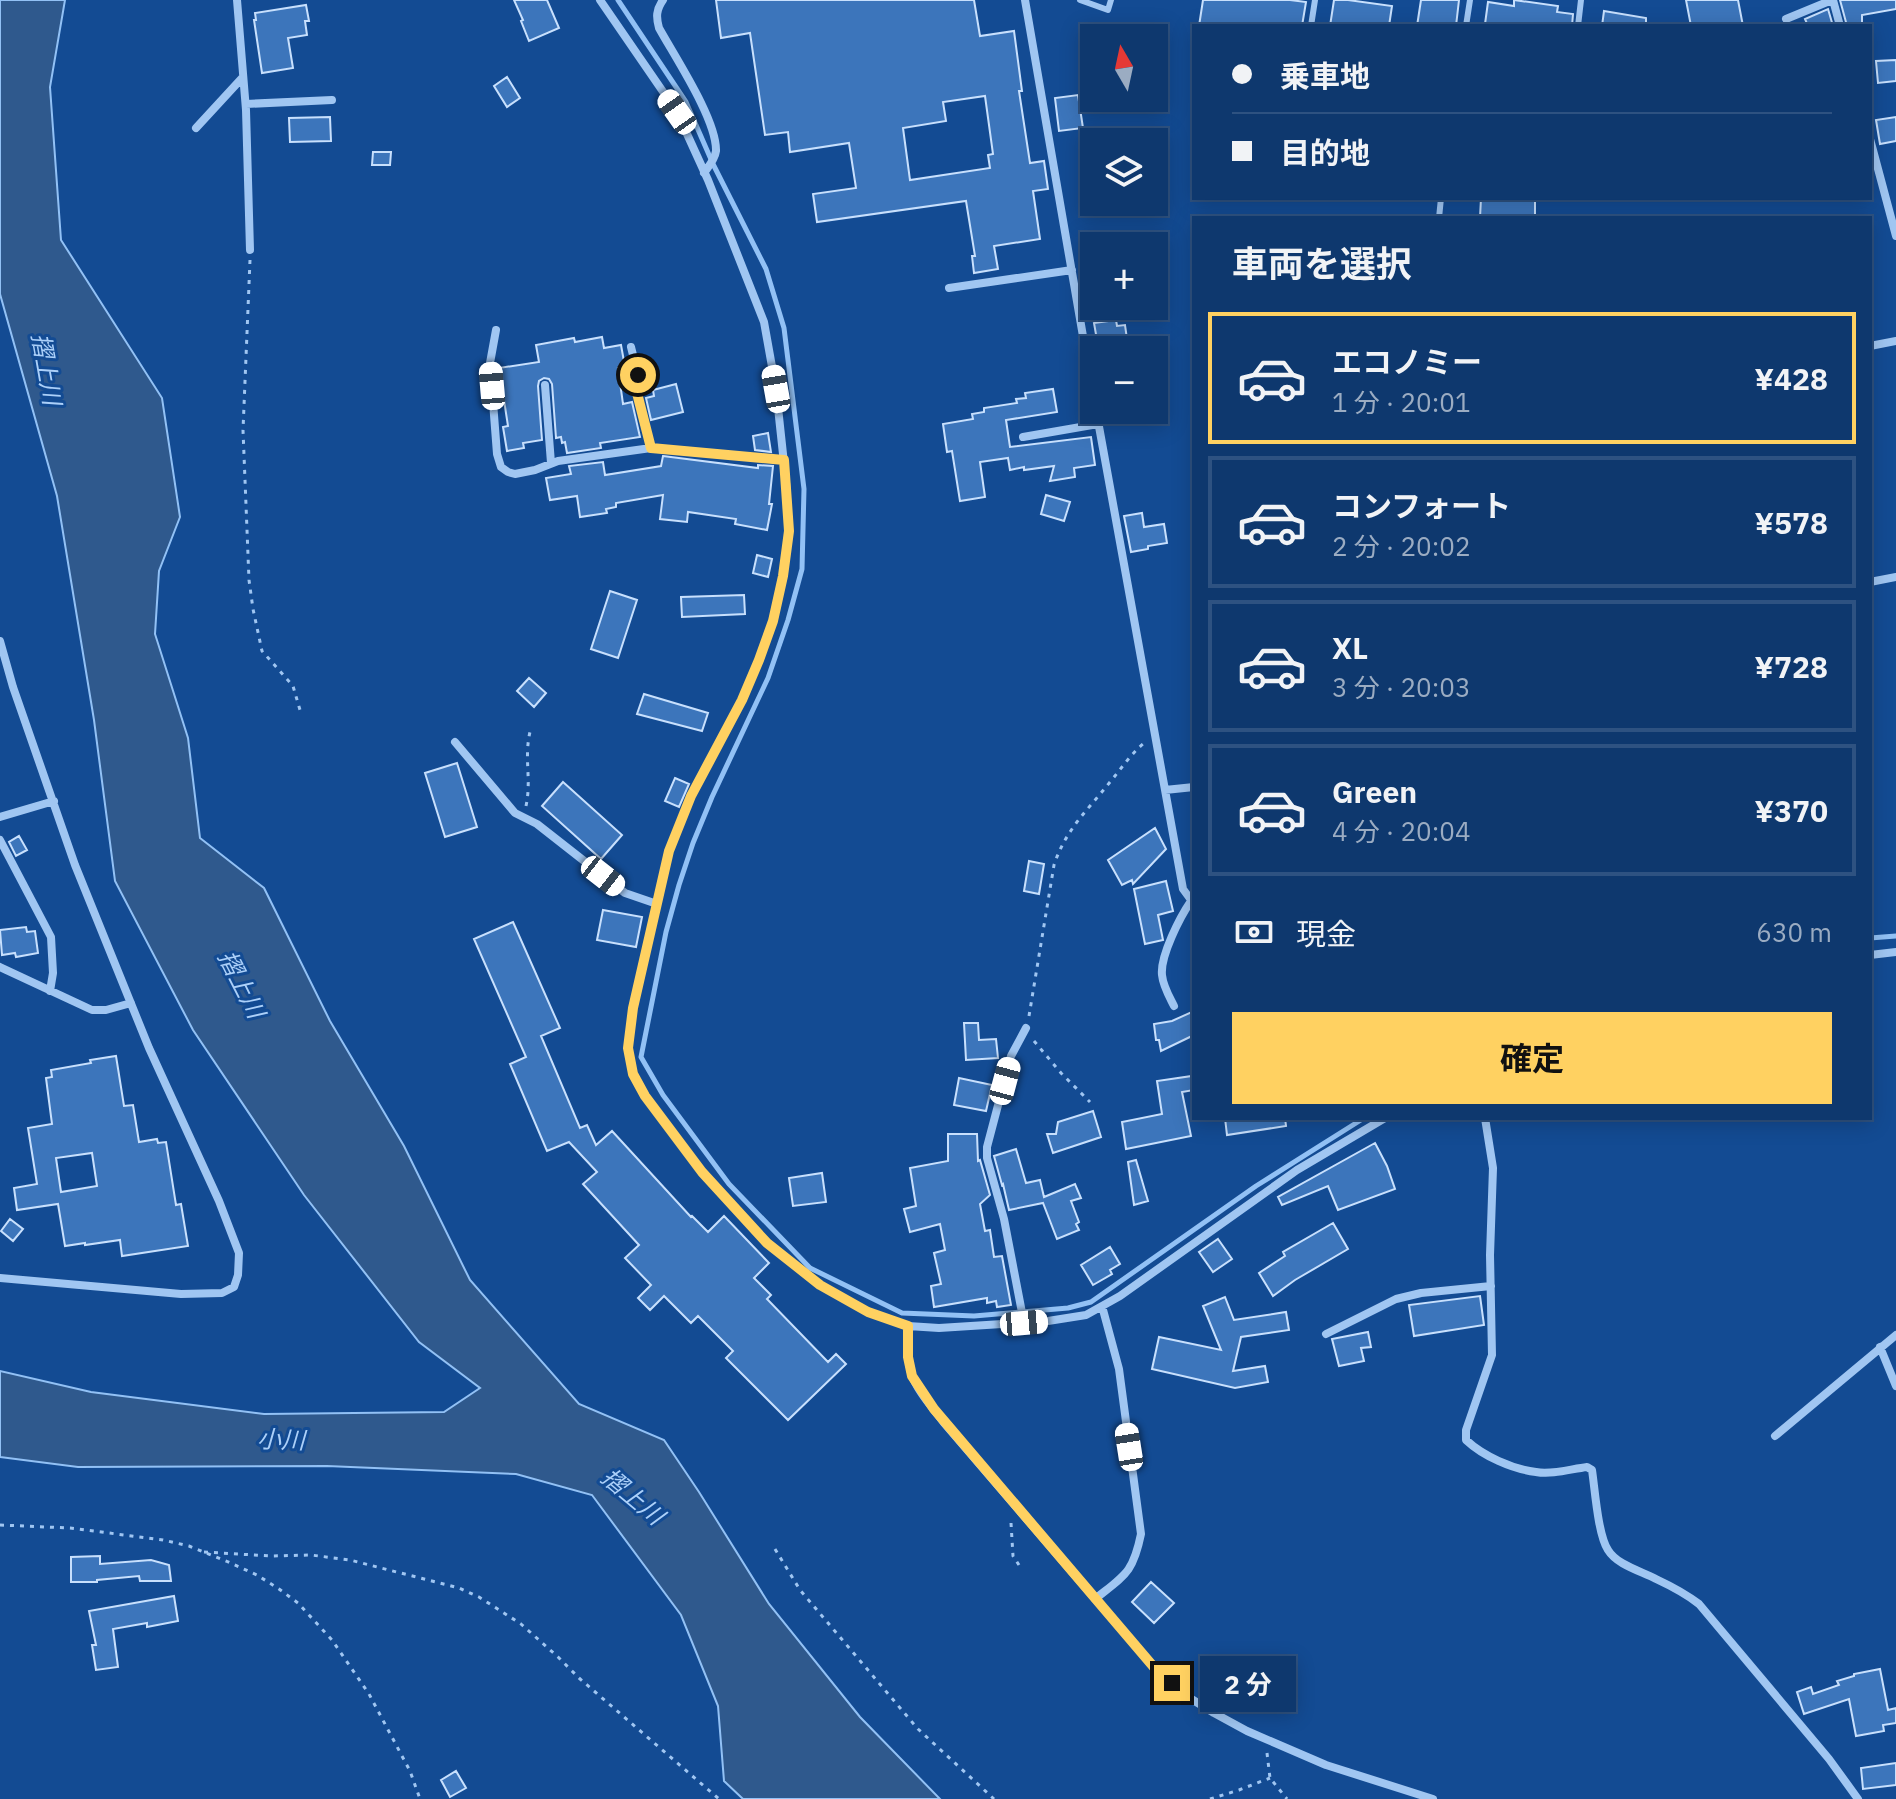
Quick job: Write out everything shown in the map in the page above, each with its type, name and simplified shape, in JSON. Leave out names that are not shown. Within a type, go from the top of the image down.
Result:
[{"type":"street","points":[[237,0],[246,104],[250,250]]},
{"type":"street","points":[[600,0],[677,112],[706,170],[764,322],[776,389],[789,531],[773,621],[759,660],[742,700],[691,796],[669,851],[633,1008],[628,1048],[633,1074],[645,1096],[702,1172],[767,1243],[820,1285],[868,1312],[908,1326],[939,1328],[1086,1315],[1120,1296],[1297,1170],[1382,1120]]},
{"type":"street","points":[[663,0],[657,13],[659,28],[709,121],[715,141],[716,155],[706,170]]},
{"type":"street","points":[[1025,0],[1083,336]]},
{"type":"street","points":[[1786,19],[1832,0],[1839,24]]},
{"type":"street","points":[[196,128],[243,77]]},
{"type":"street","points":[[246,104],[332,100]]},
{"type":"street","points":[[1872,146],[1896,236]]},
{"type":"street","points":[[949,288],[1072,270]]},
{"type":"street","points":[[496,330],[490,363],[498,462],[508,472],[515,474],[558,461],[651,448],[784,460]]},
{"type":"street","points":[[1872,346],[1896,341]]},
{"type":"street","points":[[631,347],[638,375],[637,393],[651,448]]},
{"type":"street","points":[[545,385],[551,463]]},
{"type":"street","points":[[1023,437],[1098,424],[1183,889],[1192,901]]},
{"type":"street","points":[[1872,582],[1896,577]]},
{"type":"street","points":[[0,641],[75,865],[172,1101],[219,1201],[239,1253],[234,1287],[222,1293],[181,1294],[0,1278]]},
{"type":"street","points":[[455,742],[515,813],[537,824],[625,893],[657,904]]},
{"type":"street","points":[[1165,790],[1192,787]]},
{"type":"street","points":[[0,817],[54,801]]},
{"type":"street","points":[[0,840],[51,937],[53,973],[50,991]]},
{"type":"street","points":[[1174,1006],[1163,981],[1162,965],[1183,913],[1192,903]]},
{"type":"street","points":[[1872,955],[1896,952]]},
{"type":"street","points":[[0,967],[92,1010],[106,1010],[131,1003]]},
{"type":"street","points":[[1023,1320],[987,1147],[1011,1056],[1026,1028]]},
{"type":"street","points":[[1485,1120],[1493,1168],[1490,1255],[1492,1355],[1466,1430],[1466,1440],[1475,1449],[1537,1473],[1587,1467],[1592,1470],[1603,1540],[1608,1552],[1618,1561],[1699,1604],[1829,1759],[1858,1799]]},
{"type":"street","points":[[1326,1334],[1396,1299],[1421,1293],[1491,1286]]},
{"type":"street","points":[[1095,1599],[1127,1573],[1136,1557],[1141,1534],[1119,1369],[1102,1306]]},
{"type":"street","points":[[908,1326],[908,1357],[912,1376],[924,1395],[954,1435],[1158,1672],[1185,1695],[1214,1713],[1266,1739],[1326,1765],[1433,1799]]},
{"type":"street","points":[[1775,1436],[1896,1335]]},
{"type":"street","points":[[1880,1347],[1896,1386]]},
{"type":"lane","points":[[1080,0],[1108,10],[1111,0]]},
{"type":"lane","points":[[1311,24],[1315,0]]},
{"type":"lane","points":[[1466,24],[1470,0]]},
{"type":"lane","points":[[1578,24],[1581,0]]},
{"type":"path","points":[[250,250],[243,430],[249,580],[262,651],[293,686],[300,710]]},
{"type":"path","points":[[523,817],[529,787],[526,750],[531,728]]},
{"type":"path","points":[[1090,1102],[1061,1073],[1026,1028],[1054,865],[1060,846],[1078,819],[1132,753],[1155,734]]},
{"type":"path","points":[[1011,1523],[1013,1556],[1019,1565]]},
{"type":"path","points":[[0,1525],[70,1528],[163,1540],[204,1552],[257,1575],[279,1589],[298,1603],[332,1640],[369,1694],[410,1771],[420,1799]]},
{"type":"path","points":[[775,1549],[800,1590],[918,1729],[994,1799]]},
{"type":"path","points":[[204,1552],[311,1555],[350,1560],[435,1581],[479,1597],[521,1624],[719,1799]]},
{"type":"path","points":[[1266,1739],[1270,1778],[1287,1799]]},
{"type":"path","points":[[1210,1799],[1270,1778]]},
{"type":"water","points":[[0,0],[65,0],[50,87],[61,240],[162,398],[180,517],[159,571],[155,634],[188,738],[200,838],[264,888],[330,1021],[404,1146],[470,1280],[579,1404],[664,1440],[769,1604],[860,1717],[940,1799],[743,1799],[724,1781],[718,1706],[681,1615],[592,1495],[516,1474],[327,1466],[78,1467],[0,1457],[0,1371],[91,1392],[264,1414],[444,1412],[480,1388],[419,1342],[304,1195],[193,1030],[115,881],[94,720],[57,496],[0,294]]},
{"type":"building","points":[[514,0],[547,0],[559,28],[529,41]]},
{"type":"building","points":[[716,0],[974,0],[980,36],[1014,31],[1030,163],[1044,161],[1048,189],[1033,191],[1040,239],[994,246],[998,269],[974,273],[972,256],[975,256],[966,201],[817,222],[813,194],[856,188],[849,143],[790,152],[788,132],[765,135],[750,33],[721,38]],"holes":[[[985,96],[993,154],[988,155],[990,168],[910,180],[903,128],[946,121],[943,102]]]},
{"type":"building","points":[[1203,0],[1306,2],[1302,24],[1199,24]]},
{"type":"building","points":[[1334,0],[1392,6],[1389,24],[1330,24]]},
{"type":"building","points":[[1421,0],[1459,0],[1456,24],[1417,24]]},
{"type":"building","points":[[1514,0],[1558,6],[1557,12],[1573,14],[1572,24],[1485,24],[1488,2],[1514,6]]},
{"type":"building","points":[[1686,0],[1738,0],[1743,24],[1691,24]]},
{"type":"building","points":[[1840,0],[1896,0],[1896,9],[1862,15],[1862,24],[1846,24]]},
{"type":"building","points":[[306,5],[309,21],[305,21],[307,35],[288,38],[293,68],[262,73],[255,13]]},
{"type":"building","points":[[1828,9],[1832,24],[1807,24],[1805,19]]},
{"type":"building","points":[[1604,11],[1646,18],[1646,24],[1602,24]]},
{"type":"building","points":[[1896,60],[1896,81],[1878,83],[1876,61]]},
{"type":"building","points":[[507,77],[520,98],[507,107],[494,86]]},
{"type":"building","points":[[1078,95],[1083,128],[1059,131],[1055,98]]},
{"type":"building","points":[[330,117],[331,141],[290,142],[289,118]]},
{"type":"building","points":[[1896,117],[1896,141],[1880,144],[1876,120]]},
{"type":"building","points":[[373,152],[391,152],[390,165],[372,165]]},
{"type":"building","points":[[1481,200],[1535,200],[1535,216],[1480,216]]},
{"type":"building","points":[[1116,320],[1117,326],[1125,325],[1127,336],[1096,336],[1094,323]]},
{"type":"building","points":[[602,337],[604,348],[621,345],[625,367],[618,368],[623,404],[632,402],[640,437],[600,443],[601,448],[567,453],[565,442],[562,443],[561,437],[556,438],[552,384],[544,378],[538,386],[542,440],[523,443],[524,448],[507,451],[503,427],[508,426],[499,368],[539,362],[536,345]]},
{"type":"building","points":[[676,384],[683,412],[651,420],[646,398],[654,396],[653,390]]},
{"type":"building","points":[[1053,389],[1057,412],[1006,420],[1010,447],[1091,437],[1095,465],[1074,468],[1075,477],[1050,481],[1054,466],[1010,470],[1008,458],[980,462],[985,497],[960,501],[952,451],[947,452],[943,424],[973,419],[972,414],[984,412],[984,408],[1017,403],[1016,399],[1026,398],[1025,393]]},
{"type":"building","points":[[768,433],[771,452],[755,450],[753,436]]},
{"type":"building","points":[[663,456],[758,468],[758,465],[773,466],[769,504],[772,504],[767,530],[735,524],[736,519],[688,512],[687,522],[660,519],[663,495],[616,503],[616,507],[606,509],[607,513],[580,517],[577,496],[550,500],[546,478],[571,474],[569,466],[603,462],[605,475],[661,466]]},
{"type":"building","points":[[1046,495],[1070,502],[1064,521],[1041,514]]},
{"type":"building","points":[[1142,513],[1144,527],[1164,524],[1167,543],[1131,552],[1124,516]]},
{"type":"building","points":[[757,555],[772,559],[768,577],[753,573]]},
{"type":"building","points":[[610,591],[637,600],[618,658],[591,649]]},
{"type":"building","points":[[744,595],[745,614],[682,617],[681,597]]},
{"type":"building","points":[[529,678],[546,693],[534,707],[517,691]]},
{"type":"building","points":[[644,694],[708,713],[702,731],[637,714]]},
{"type":"building","points":[[457,763],[477,827],[445,837],[425,773]]},
{"type":"building","points":[[675,778],[689,784],[679,807],[665,801]]},
{"type":"building","points":[[563,782],[622,835],[601,859],[542,806]]},
{"type":"building","points":[[1155,828],[1166,849],[1133,884],[1132,880],[1122,885],[1108,860]]},
{"type":"building","points":[[19,836],[27,850],[16,856],[9,842]]},
{"type":"building","points":[[1029,861],[1044,864],[1039,894],[1024,891]]},
{"type":"building","points":[[1166,881],[1173,911],[1158,915],[1163,940],[1145,944],[1134,889]]},
{"type":"building","points":[[603,910],[642,917],[636,947],[597,940]]},
{"type":"building","points":[[513,922],[560,1028],[541,1036],[580,1128],[587,1125],[596,1145],[612,1131],[708,1232],[724,1216],[769,1263],[754,1278],[771,1295],[767,1299],[828,1362],[836,1354],[846,1364],[788,1420],[726,1358],[733,1351],[698,1316],[691,1323],[664,1296],[650,1310],[638,1298],[651,1285],[625,1258],[639,1245],[583,1184],[597,1172],[569,1142],[547,1151],[510,1064],[526,1057],[474,939]]},
{"type":"building","points":[[26,927],[27,932],[35,931],[38,953],[16,957],[15,953],[2,955],[0,930]]},
{"type":"building","points":[[1192,1012],[1192,1036],[1161,1051],[1154,1024],[1172,1021]]},
{"type":"building","points":[[964,1023],[978,1023],[979,1040],[996,1039],[998,1058],[966,1060]]},
{"type":"building","points":[[116,1056],[124,1106],[133,1105],[139,1142],[157,1139],[158,1143],[166,1142],[176,1205],[181,1204],[188,1246],[122,1256],[120,1240],[65,1246],[58,1204],[17,1210],[14,1188],[37,1184],[28,1128],[52,1124],[46,1078],[52,1077],[51,1070],[91,1063],[90,1060]],"holes":[[[92,1153],[97,1186],[61,1192],[56,1158]]]},
{"type":"building","points":[[1192,1076],[1192,1090],[1182,1092],[1191,1136],[1126,1149],[1122,1122],[1162,1114],[1157,1081]]},
{"type":"building","points":[[959,1078],[992,1085],[986,1111],[954,1105]]},
{"type":"building","points":[[1093,1111],[1101,1137],[1053,1153],[1047,1134],[1056,1134],[1058,1122]]},
{"type":"building","points":[[1225,1120],[1285,1120],[1286,1126],[1227,1135]]},
{"type":"building","points":[[948,1134],[977,1134],[978,1161],[990,1195],[980,1204],[985,1231],[990,1230],[994,1257],[1002,1256],[1011,1305],[997,1307],[996,1301],[987,1303],[987,1298],[934,1307],[931,1286],[941,1284],[934,1253],[945,1250],[940,1224],[910,1232],[904,1209],[916,1206],[910,1168],[948,1161]]},
{"type":"building","points":[[1375,1143],[1395,1189],[1338,1210],[1328,1186],[1282,1205],[1278,1197]]},
{"type":"building","points":[[1016,1149],[1026,1183],[1040,1180],[1044,1197],[1075,1184],[1081,1198],[1071,1201],[1079,1230],[1057,1239],[1043,1203],[1009,1210],[994,1156]]},
{"type":"building","points":[[1136,1160],[1148,1201],[1134,1205],[1128,1162]]},
{"type":"building","points":[[822,1173],[826,1202],[793,1206],[789,1178]]},
{"type":"building","points":[[10,1219],[23,1229],[13,1241],[1,1231]]},
{"type":"building","points":[[1333,1223],[1348,1249],[1273,1296],[1259,1273],[1285,1256],[1283,1252]]},
{"type":"building","points":[[1218,1239],[1232,1259],[1213,1272],[1199,1252]]},
{"type":"building","points":[[1110,1247],[1120,1264],[1110,1270],[1112,1274],[1093,1285],[1081,1265]]},
{"type":"building","points":[[1480,1296],[1484,1325],[1414,1336],[1409,1305]]},
{"type":"building","points":[[1225,1297],[1234,1320],[1286,1312],[1289,1330],[1241,1337],[1233,1371],[1265,1366],[1268,1382],[1235,1388],[1152,1369],[1159,1337],[1221,1350],[1203,1306]]},
{"type":"building","points":[[1368,1332],[1371,1347],[1361,1348],[1364,1361],[1339,1366],[1332,1339]]},
{"type":"building","points":[[100,1556],[100,1564],[151,1560],[169,1565],[171,1581],[140,1581],[139,1576],[71,1582],[71,1557]]},
{"type":"building","points":[[1151,1582],[1174,1603],[1154,1623],[1132,1602]]},
{"type":"building","points":[[174,1596],[178,1621],[113,1629],[118,1667],[96,1670],[92,1645],[96,1645],[89,1611]]},
{"type":"building","points":[[1880,1669],[1888,1710],[1896,1708],[1896,1723],[1883,1725],[1884,1731],[1856,1736],[1849,1699],[1804,1714],[1797,1692],[1811,1687],[1813,1694],[1839,1685],[1837,1681],[1854,1674]]},
{"type":"building","points":[[1896,1763],[1896,1785],[1863,1789],[1861,1768]]},
{"type":"building","points":[[456,1771],[466,1788],[450,1797],[441,1780]]},
{"type":"waterway","points":[[618,0],[686,102],[713,164],[766,269],[784,328],[804,489],[802,569],[788,620],[768,678],[693,843],[666,932],[641,1057],[663,1095],[729,1184],[810,1268],[902,1313],[974,1316],[1068,1308],[1091,1302],[1256,1186],[1361,1120]]},
{"type":"waterway","points":[[1872,938],[1896,936]]},
{"type":"route","points":[[638,375],[637,393],[651,448],[784,460],[789,531],[773,621],[759,660],[742,700],[691,796],[669,851],[633,1008],[628,1048],[633,1074],[645,1096],[702,1172],[767,1243],[820,1285],[868,1312],[908,1326],[908,1357],[912,1376],[944,1423],[1158,1672],[1172,1683]]},
{"type":"water label","name":"摺上川","points":[[47,369]]},
{"type":"water label","name":"摺上川","points":[[242,984]]},
{"type":"water label","name":"小川","points":[[281,1439]]},
{"type":"water label","name":"摺上川","points":[[633,1496]]}]
